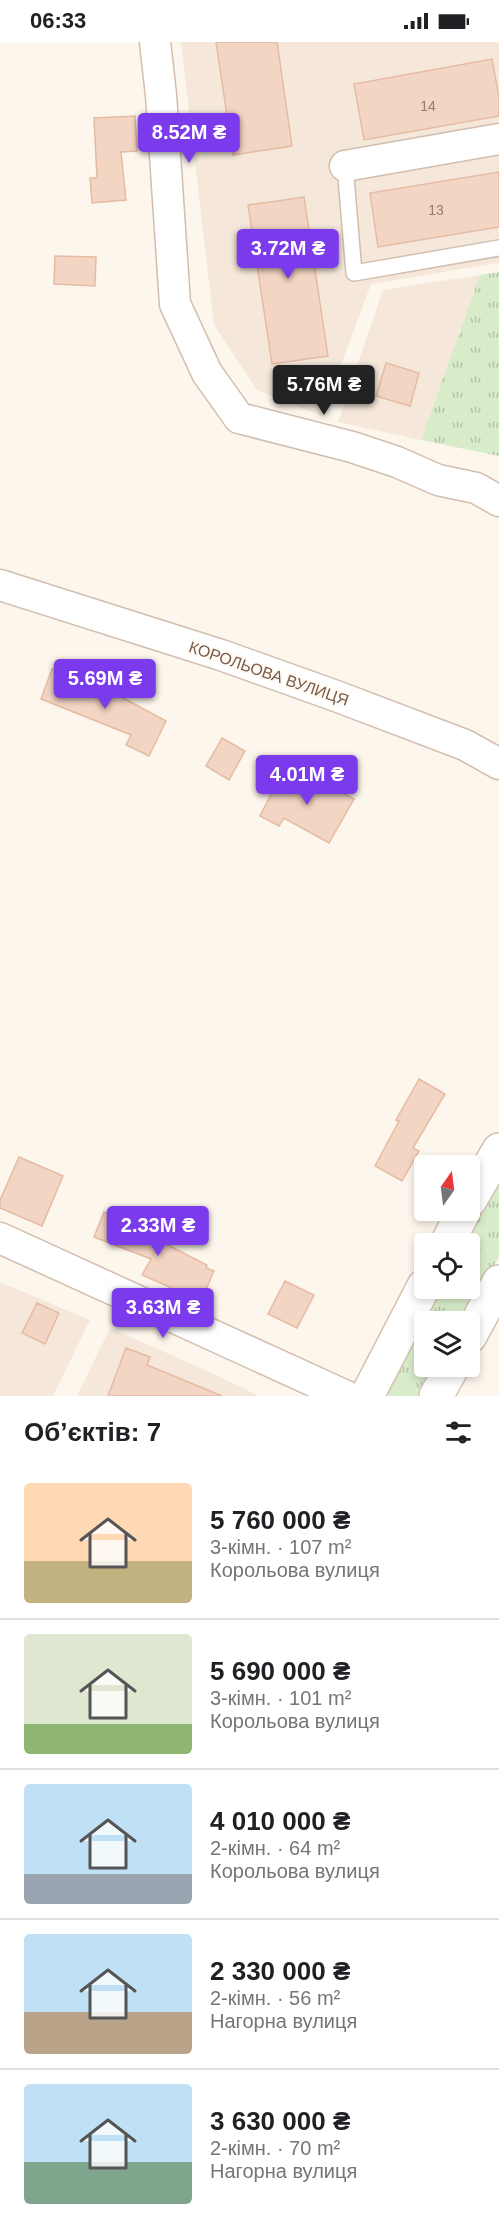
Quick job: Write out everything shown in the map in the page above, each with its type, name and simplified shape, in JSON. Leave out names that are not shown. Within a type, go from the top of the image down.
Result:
[{"type":"main road","points":[[480,1183],[499,1150]]},
{"type":"main road","points":[[480,1317],[499,1282]]},
{"type":"main road","points":[[367,1396],[418,1299]]},
{"type":"main road","points":[[436,1396],[447,1377]]},
{"type":"street","points":[[155,42],[161,95],[175,304],[207,373],[239,418],[352,447],[397,462],[438,480],[476,488],[499,501]]},
{"type":"street","points":[[345,166],[499,139]]},
{"type":"street","name":"КОРОЛЬОВА ВУЛИЦЯ","points":[[0,585],[221,655],[336,696],[465,745],[499,764]]},
{"type":"street","points":[[0,1238],[346,1396]]},
{"type":"lane","points":[[345,166],[354,273],[499,248]]},
{"type":"shaded area","points":[[181,42],[499,42],[499,263],[371,284],[322,416],[257,390],[214,325]]},
{"type":"shaded area","points":[[480,275],[421,440],[338,422],[383,290]]},
{"type":"shaded area","points":[[0,1282],[90,1320],[53,1396],[0,1396]]},
{"type":"shaded area","points":[[110,1328],[212,1373],[259,1396],[77,1396]]},
{"type":"green space","points":[[499,272],[499,456],[421,440],[480,275]]},
{"type":"green space","points":[[499,1175],[499,1257],[480,1292],[480,1233],[467,1233],[473,1221],[480,1221],[480,1209]]},
{"type":"green space","points":[[432,1299],[476,1299],[469,1311],[426,1311]]},
{"type":"green space","points":[[414,1335],[414,1377],[433,1377],[422,1396],[389,1396],[387,1390]]},
{"type":"building","points":[[216,42],[277,42],[292,146],[233,155]]},
{"type":"building","points":[[492,59],[499,97],[499,116],[364,140],[354,84]]},
{"type":"building","points":[[135,116],[137,151],[121,152],[126,200],[92,203],[90,178],[97,178],[94,118]]},
{"type":"building","points":[[499,172],[499,227],[378,247],[370,193]]},
{"type":"building","points":[[304,197],[328,356],[272,364],[248,205]]},
{"type":"building","points":[[55,256],[96,257],[95,286],[54,284]]},
{"type":"building","points":[[386,363],[419,373],[410,406],[376,396]]},
{"type":"building","points":[[52,669],[116,694],[166,721],[149,756],[126,745],[131,735],[41,699]]},
{"type":"building","points":[[222,738],[245,751],[229,780],[206,766]]},
{"type":"building","points":[[284,769],[320,787],[323,782],[354,799],[329,843],[284,818],[279,826],[260,816]]},
{"type":"building","points":[[419,1079],[445,1094],[413,1148],[419,1151],[414,1155],[414,1160],[402,1181],[375,1166],[399,1121],[396,1120]]},
{"type":"building","points":[[19,1157],[63,1176],[42,1226],[0,1208],[0,1200]]},
{"type":"building","points":[[104,1212],[132,1222],[131,1226],[207,1265],[206,1268],[214,1271],[201,1301],[142,1275],[151,1259],[94,1237]]},
{"type":"building","points":[[285,1281],[314,1295],[297,1328],[268,1314]]},
{"type":"building","points":[[37,1303],[59,1313],[45,1344],[22,1333]]},
{"type":"building","points":[[126,1348],[150,1357],[147,1365],[222,1396],[108,1396]]}]
